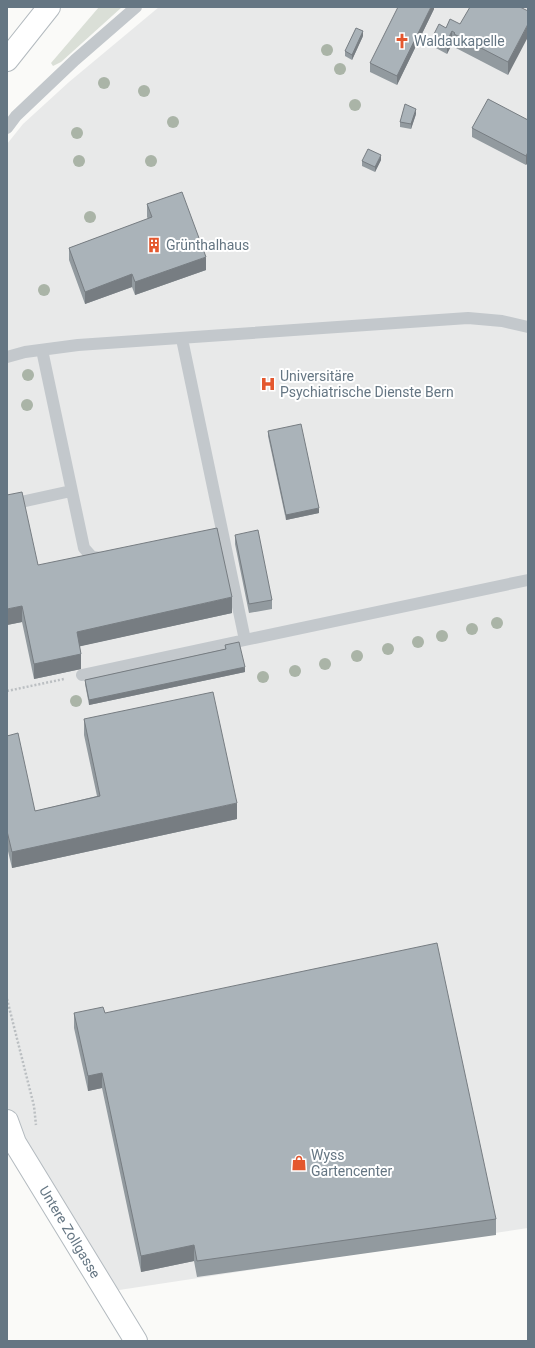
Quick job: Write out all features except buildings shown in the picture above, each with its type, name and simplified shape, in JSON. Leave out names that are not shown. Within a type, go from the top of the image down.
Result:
[{"type":"street","points":[[7,60],[49,7]]},
{"type":"street","name":"Untere Zollgasse","points":[[7,1121],[15,1143],[136,1341]]},
{"type":"lane","points":[[7,128],[16,116],[75,60],[136,7]]},
{"type":"lane","points":[[7,357],[78,345],[468,318],[502,321],[528,327]]},
{"type":"lane","points":[[182,339],[245,640]]},
{"type":"lane","points":[[42,350],[85,551],[88,555],[95,559],[115,556]]},
{"type":"lane","points":[[7,505],[71,491]]},
{"type":"lane","points":[[208,537],[223,533]]},
{"type":"lane","points":[[82,675],[528,580]]},
{"type":"path","points":[[7,691],[82,675]]},
{"type":"path","points":[[7,999],[34,1106],[37,1128]]},
{"type":"shaded area","points":[[99,7],[122,7],[61,62],[53,66],[51,63]]},
{"type":"shaded area","points":[[159,7],[528,7],[528,1228],[106,1292],[7,1121],[7,144],[23,124],[69,82]]},
{"type":"place","name":"Waldaukapelle","points":[[402,41]]},
{"type":"place","name":"Grünthalhaus","points":[[154,245]]},
{"type":"place","name":"Universitäre Psychiatrische Dienste Bern","points":[[268,384]]},
{"type":"place","name":"Wyss Gartencenter","points":[[299,1163]]}]
